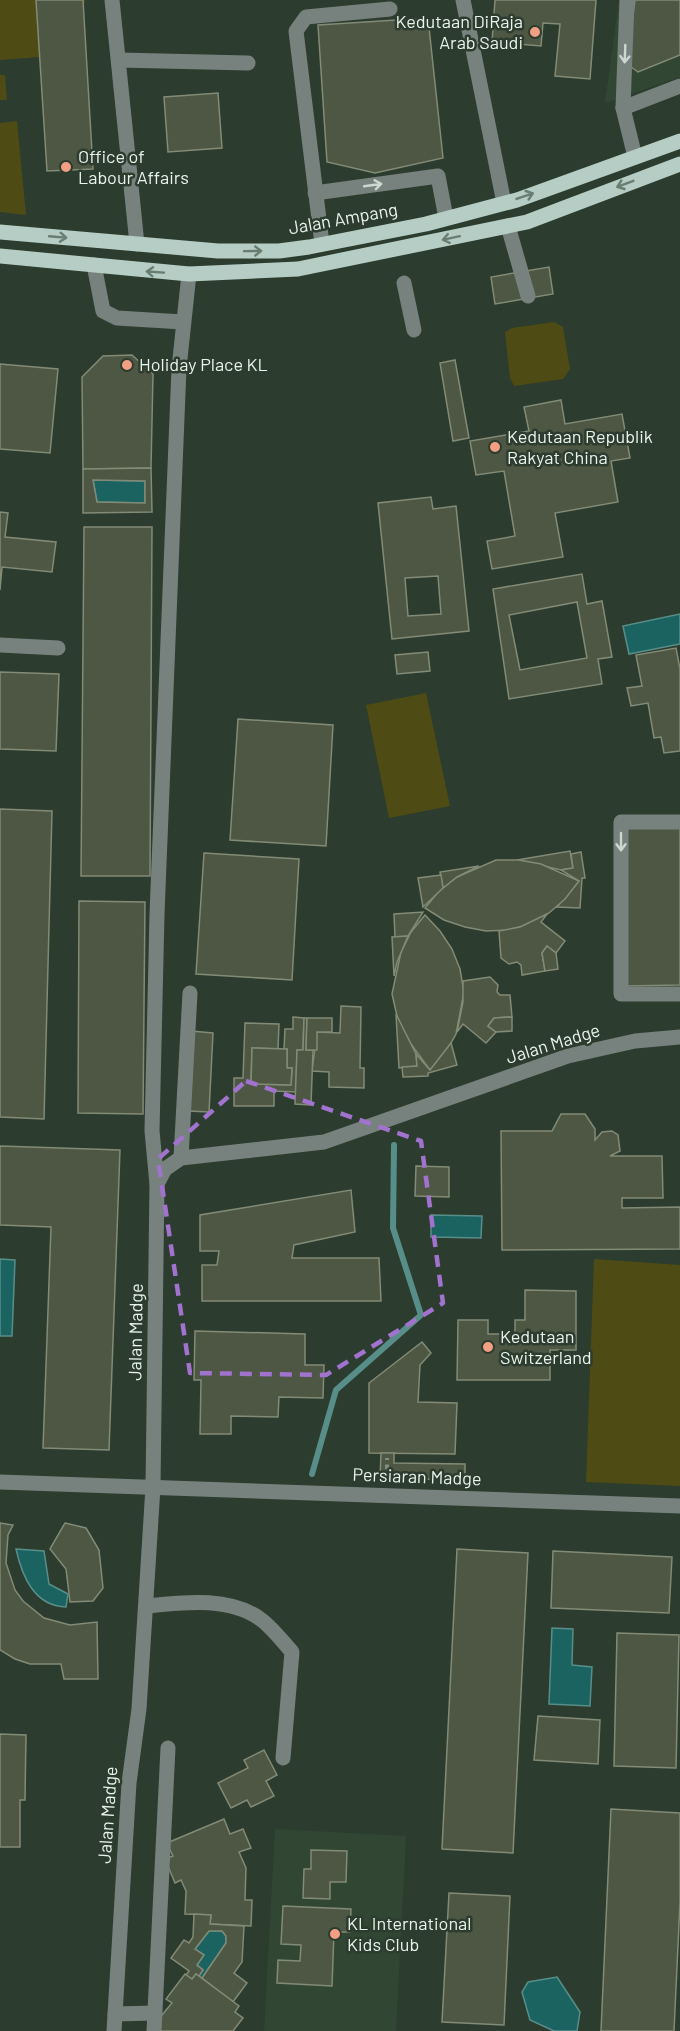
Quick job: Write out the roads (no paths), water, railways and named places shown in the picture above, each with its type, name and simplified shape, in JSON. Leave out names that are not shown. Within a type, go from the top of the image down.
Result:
[{"type":"main road","name":"Jalan Ampang","points":[[0,232],[244,252],[279,250],[322,244],[446,218],[504,203],[680,141]]},
{"type":"main road","points":[[0,256],[189,274],[298,269],[527,222],[680,164]]},
{"type":"street","points":[[112,0],[137,244]]},
{"type":"street","points":[[463,0],[504,203]]},
{"type":"street","points":[[627,0],[623,108],[635,157]]},
{"type":"street","points":[[322,244],[296,31],[306,17],[390,9]]},
{"type":"street","points":[[119,60],[248,63]]},
{"type":"street","points":[[623,108],[680,86]]},
{"type":"street","points":[[315,193],[438,176],[446,218]]},
{"type":"street","points":[[508,226],[528,296]]},
{"type":"street","points":[[94,265],[103,311],[117,318],[183,322]]},
{"type":"street","name":"Jalan Madge","points":[[114,2031],[129,1783],[139,1709],[153,1487],[157,1184],[152,1131],[157,914],[183,322],[189,274]]},
{"type":"street","points":[[404,283],[414,330]]},
{"type":"street","points":[[0,645],[58,648]]},
{"type":"street","points":[[680,822],[621,822],[621,994],[680,994]]},
{"type":"street","points":[[157,1184],[165,1169],[181,1158],[190,993]]},
{"type":"street","name":"Jalan Madge","points":[[181,1158],[324,1142],[568,1056],[635,1041],[680,1037]]},
{"type":"street","name":"Persiaran Madge","points":[[0,1482],[680,1506]]},
{"type":"street","points":[[147,1606],[196,1603],[228,1605],[262,1620],[292,1652],[284,1758]]},
{"type":"street","points":[[154,2031],[168,1748]]},
{"type":"street","points":[[115,2014],[154,2013]]},
{"type":"water","points":[[93,480],[145,481],[145,503],[97,502]]},
{"type":"water","points":[[680,614],[680,644],[629,654],[623,626]]},
{"type":"water","points":[[431,1215],[482,1216],[481,1238],[431,1237]]},
{"type":"water","points":[[0,1259],[15,1260],[12,1336],[0,1336]]},
{"type":"water","points":[[16,1549],[44,1551],[49,1584],[68,1594],[66,1607],[46,1601],[31,1588]]},
{"type":"water","points":[[552,1628],[573,1629],[572,1665],[592,1667],[590,1706],[549,1704]]},
{"type":"water","points":[[209,1931],[222,1931],[226,1936],[226,1943],[202,1978],[199,1976],[203,1970],[197,1965],[204,1955],[195,1949]]},
{"type":"water","points":[[557,1977],[580,2012],[577,2031],[554,2031],[530,2020],[522,1992],[528,1982]]},
{"type":"waterway","points":[[312,1474],[336,1390],[421,1315],[393,1228],[394,1145]]},
{"type":"place","name":"Kedutaan DiRaja Arab Saudi","points":[[535,32]]},
{"type":"place","name":"Office of Labour Affairs","points":[[66,167]]},
{"type":"place","name":"Holiday Place KL","points":[[127,365]]},
{"type":"place","name":"Kedutaan Republik Rakyat China","points":[[495,447]]},
{"type":"place","name":"Kedutaan Switzerland","points":[[488,1347]]},
{"type":"place","name":"KL International Kids Club","points":[[335,1934]]}]
